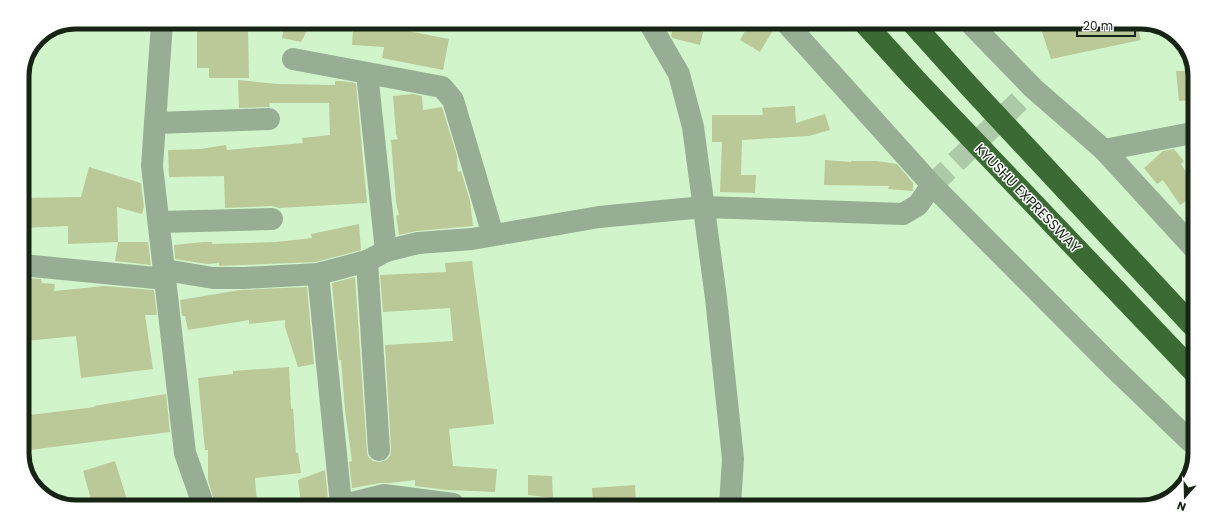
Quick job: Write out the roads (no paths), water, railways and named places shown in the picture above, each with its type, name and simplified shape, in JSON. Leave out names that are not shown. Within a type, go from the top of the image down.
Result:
[{"type":"highway","name":"KYUSHU EXPRESSWAY","points":[[870,29],[1188,366]]},
{"type":"highway","points":[[918,29],[1188,321]]},
{"type":"street","points":[[162,29],[152,166],[166,275],[166,287],[185,453],[202,500]]},
{"type":"street","points":[[653,29],[679,74],[693,127],[716,298],[733,459],[730,500]]},
{"type":"street","points":[[792,29],[932,185],[1112,366],[1188,439]]},
{"type":"street","points":[[976,29],[1033,88],[1104,150],[1188,242]]},
{"type":"street","points":[[293,58],[442,87],[453,100],[493,235]]},
{"type":"street","points":[[367,73],[386,251]]},
{"type":"street","points":[[155,123],[269,119]]},
{"type":"street","points":[[1104,150],[1188,137]]},
{"type":"street","points":[[29,265],[213,278],[318,274],[367,261],[386,251],[418,243],[472,239],[599,217],[704,207],[903,214],[918,205],[932,185]]},
{"type":"street","points":[[159,222],[272,220]]},
{"type":"street","points":[[367,261],[379,450]]},
{"type":"street","points":[[318,274],[341,500]]},
{"type":"street","points":[[364,500],[384,495],[422,500]]},
{"type":"tunnel","points":[[932,185],[1033,88]]}]
